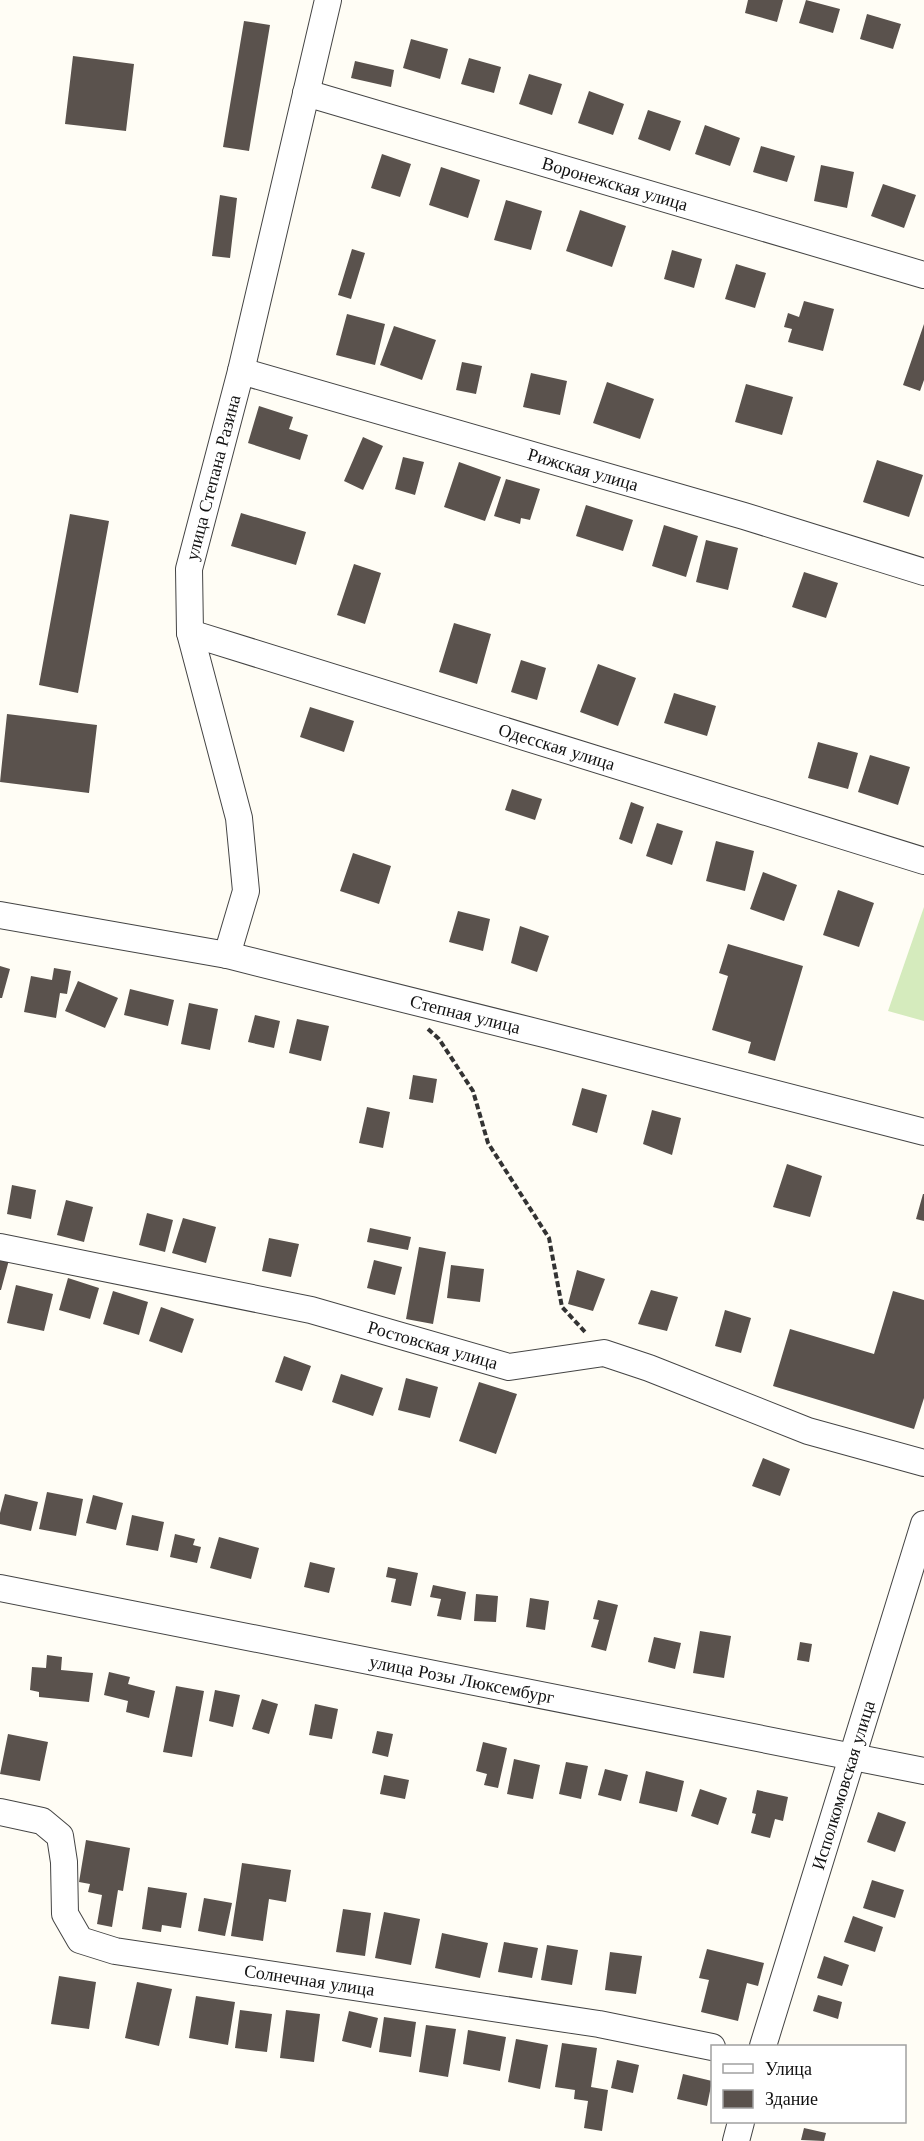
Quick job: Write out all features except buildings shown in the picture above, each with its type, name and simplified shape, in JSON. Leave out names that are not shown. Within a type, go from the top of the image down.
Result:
[{"type":"street","name":"улица Степана Разина","points":[[227,954],[246,891],[239,818],[190,633],[189,569],[241,371],[328,0]]},
{"type":"street","name":"Воронежская улица","points":[[306,93],[924,276]]},
{"type":"street","name":"Рижская улица","points":[[241,371],[744,516],[924,572]]},
{"type":"street","name":"Одесская улица","points":[[190,633],[924,861]]},
{"type":"street","name":"Степная улица","points":[[0,915],[227,954],[924,1132]]},
{"type":"street","name":"Ростовская улица","points":[[0,1247],[311,1310],[509,1367],[604,1353],[649,1368],[808,1431],[924,1464]]},
{"type":"street","name":"Исполкомовская улица","points":[[764,2045],[924,1524]]},
{"type":"street","name":"улица Розы Люксембург","points":[[0,1588],[924,1771]]},
{"type":"street","name":"Солнечная улица","points":[[0,1812],[42,1821],[60,1836],[64,1862],[65,1914],[80,1940],[115,1951],[599,2024],[711,2047]]},
{"type":"street","points":[[736,2141],[740,2123]]},
{"type":"path","points":[[423,1025],[439,1039],[473,1090],[488,1143],[549,1238],[562,1307],[604,1353]]},
{"type":"green space","points":[[924,907],[924,1021],[888,1011]]}]
